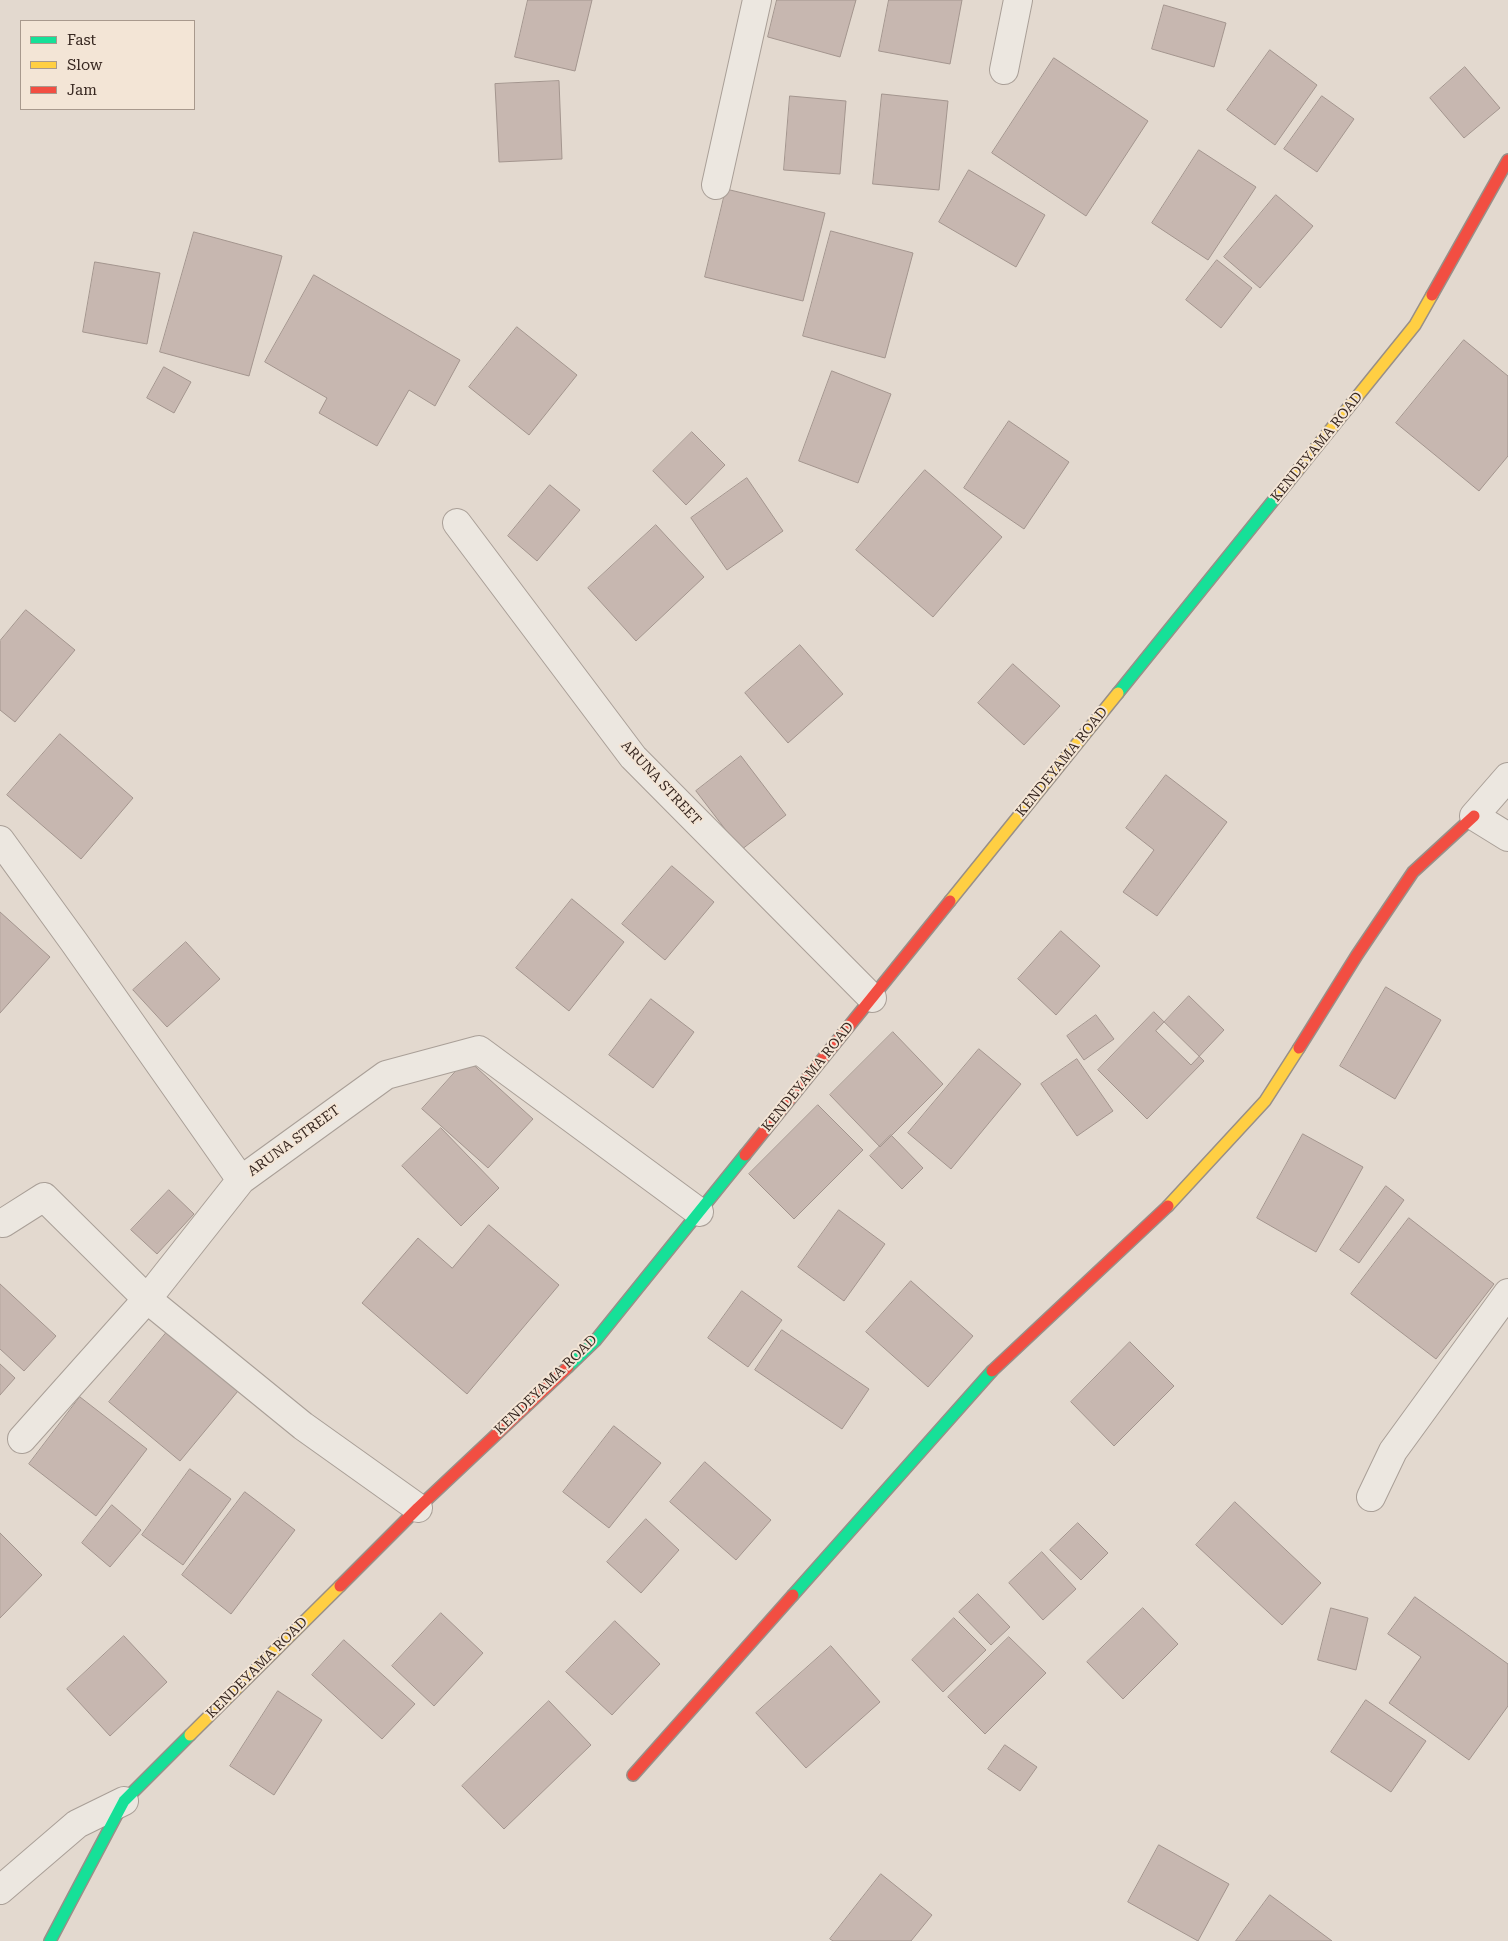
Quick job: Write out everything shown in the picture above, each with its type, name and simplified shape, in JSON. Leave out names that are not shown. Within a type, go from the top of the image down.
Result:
[{"type":"street","points":[[716,185],[757,0]]},
{"type":"street","points":[[1004,70],[1018,0]]},
{"type":"street","name":"KENDEYAMA ROAD","points":[[50,1941],[124,1801],[418,1508],[595,1340],[1415,325],[1508,160]]},
{"type":"street","name":"ARUNA STREET","points":[[457,523],[633,757],[872,998]]},
{"type":"street","points":[[633,1775],[992,1371],[1180,1195],[1265,1101],[1357,955],[1413,872],[1474,816],[1508,777]]},
{"type":"street","points":[[1474,816],[1508,837]]},
{"type":"street","name":"ARUNA STREET","points":[[0,840],[80,950],[241,1180],[386,1075],[479,1050],[698,1212]]},
{"type":"street","points":[[22,1440],[147,1299],[241,1180]]},
{"type":"street","points":[[3,1223],[44,1197],[147,1299],[303,1426],[418,1508]]},
{"type":"street","points":[[1370,1497],[1393,1451],[1508,1292]]},
{"type":"street","points":[[0,1890],[77,1824],[124,1801]]},
{"type":"building","points":[[528,0],[592,0],[575,71],[515,57]]},
{"type":"building","points":[[777,0],[856,0],[840,57],[768,37]]},
{"type":"building","points":[[889,0],[962,0],[950,64],[879,51]]},
{"type":"building","points":[[1164,5],[1226,23],[1214,67],[1152,49]]},
{"type":"building","points":[[1270,50],[1317,85],[1275,145],[1227,110]]},
{"type":"building","points":[[1054,58],[1148,121],[1086,216],[992,153]]},
{"type":"building","points":[[1465,67],[1500,108],[1464,138],[1430,98]]},
{"type":"building","points":[[559,81],[562,159],[499,162],[495,84]]},
{"type":"building","points":[[882,94],[948,101],[939,190],[873,184]]},
{"type":"building","points":[[790,96],[846,101],[840,174],[784,170]]},
{"type":"building","points":[[1322,96],[1354,119],[1317,172],[1284,149]]},
{"type":"building","points":[[1199,150],[1256,187],[1208,260],[1152,223]]},
{"type":"building","points":[[969,170],[1045,215],[1016,267],[939,222]]},
{"type":"building","points":[[726,189],[825,213],[803,301],[705,277]]},
{"type":"building","points":[[1276,195],[1313,226],[1260,288],[1224,257]]},
{"type":"building","points":[[831,231],[913,253],[885,358],[803,336]]},
{"type":"building","points":[[194,232],[282,256],[249,376],[160,352]]},
{"type":"building","points":[[1217,260],[1252,288],[1221,328],[1186,300]]},
{"type":"building","points":[[95,262],[160,273],[147,344],[83,332]]},
{"type":"building","points":[[314,275],[460,360],[435,406],[409,390],[377,446],[319,413],[327,398],[265,362]]},
{"type":"building","points":[[517,327],[577,375],[529,435],[469,387]]},
{"type":"building","points":[[1464,340],[1508,376],[1508,456],[1479,491],[1396,423]]},
{"type":"building","points":[[164,367],[191,382],[174,413],[147,398]]},
{"type":"building","points":[[832,371],[891,394],[858,483],[799,461]]},
{"type":"building","points":[[1009,421],[1069,462],[1024,529],[964,488]]},
{"type":"building","points":[[692,432],[725,465],[686,505],[653,471]]},
{"type":"building","points":[[925,470],[1002,537],[933,617],[856,550]]},
{"type":"building","points":[[747,478],[783,531],[727,570],[691,518]]},
{"type":"building","points":[[550,485],[580,510],[537,561],[508,536]]},
{"type":"building","points":[[656,525],[704,577],[636,641],[588,588]]},
{"type":"building","points":[[26,610],[75,650],[15,722],[0,710],[0,641]]},
{"type":"building","points":[[800,645],[843,694],[788,743],[745,693]]},
{"type":"building","points":[[1013,664],[1060,706],[1024,745],[978,703]]},
{"type":"building","points":[[60,734],[133,798],[81,859],[7,795]]},
{"type":"building","points":[[741,756],[786,815],[741,850],[696,791]]},
{"type":"building","points":[[1166,775],[1227,822],[1157,916],[1123,892],[1154,850],[1126,828]]},
{"type":"building","points":[[672,866],[714,902],[665,960],[622,924]]},
{"type":"building","points":[[572,899],[624,942],[569,1011],[516,968]]},
{"type":"building","points":[[0,912],[50,957],[0,1013]]},
{"type":"building","points":[[1061,931],[1100,966],[1056,1015],[1018,979]]},
{"type":"building","points":[[186,942],[220,979],[167,1027],[133,990]]},
{"type":"building","points":[[1386,987],[1441,1020],[1395,1099],[1340,1066]]},
{"type":"building","points":[[1189,996],[1224,1030],[1191,1065],[1156,1031]]},
{"type":"building","points":[[651,999],[694,1032],[653,1088],[609,1055]]},
{"type":"building","points":[[1154,1012],[1204,1061],[1147,1119],[1098,1070]]},
{"type":"building","points":[[1096,1015],[1114,1039],[1084,1060],[1067,1036]]},
{"type":"building","points":[[893,1032],[943,1084],[880,1147],[830,1095]]},
{"type":"building","points":[[979,1049],[1021,1084],[951,1169],[908,1133]]},
{"type":"building","points":[[467,1059],[533,1119],[488,1168],[422,1109]]},
{"type":"building","points":[[1077,1059],[1113,1111],[1077,1136],[1041,1084]]},
{"type":"building","points":[[818,1105],[863,1150],[794,1219],[749,1174]]},
{"type":"building","points":[[441,1128],[499,1188],[461,1226],[402,1166]]},
{"type":"building","points":[[1303,1134],[1363,1167],[1316,1252],[1257,1218]]},
{"type":"building","points":[[891,1135],[923,1168],[902,1189],[870,1156]]},
{"type":"building","points":[[1386,1186],[1404,1200],[1359,1263],[1340,1250]]},
{"type":"building","points":[[169,1190],[194,1214],[157,1254],[131,1230]]},
{"type":"building","points":[[839,1210],[885,1244],[844,1301],[798,1267]]},
{"type":"building","points":[[1409,1218],[1494,1284],[1436,1359],[1351,1294]]},
{"type":"building","points":[[489,1225],[559,1285],[467,1394],[362,1303],[418,1238],[452,1268]]},
{"type":"building","points":[[911,1281],[973,1336],[928,1387],[866,1332]]},
{"type":"building","points":[[0,1284],[56,1336],[24,1371],[0,1349]]},
{"type":"building","points":[[742,1291],[782,1320],[748,1367],[708,1338]]},
{"type":"building","points":[[782,1330],[869,1389],[842,1429],[755,1370]]},
{"type":"building","points":[[167,1332],[238,1391],[180,1461],[109,1402]]},
{"type":"building","points":[[1130,1342],[1174,1386],[1114,1446],[1071,1402]]},
{"type":"building","points":[[0,1364],[15,1378],[0,1395]]},
{"type":"building","points":[[80,1397],[147,1449],[96,1516],[29,1464]]},
{"type":"building","points":[[614,1426],[661,1463],[609,1528],[563,1492]]},
{"type":"building","points":[[705,1462],[771,1520],[736,1560],[670,1502]]},
{"type":"building","points":[[190,1469],[231,1499],[183,1565],[142,1535]]},
{"type":"building","points":[[245,1492],[295,1530],[231,1614],[182,1575]]},
{"type":"building","points":[[1235,1502],[1321,1583],[1282,1625],[1196,1545]]},
{"type":"building","points":[[112,1505],[141,1530],[110,1567],[82,1543]]},
{"type":"building","points":[[646,1519],[679,1550],[641,1593],[607,1562]]},
{"type":"building","points":[[1078,1523],[1108,1553],[1081,1580],[1050,1550]]},
{"type":"building","points":[[0,1533],[42,1575],[0,1618]]},
{"type":"building","points":[[1042,1552],[1076,1589],[1043,1620],[1009,1583]]},
{"type":"building","points":[[978,1594],[1010,1627],[991,1645],[959,1612]]},
{"type":"building","points":[[1415,1597],[1508,1664],[1508,1706],[1469,1760],[1389,1703],[1421,1657],[1388,1634]]},
{"type":"building","points":[[1143,1608],[1178,1644],[1123,1699],[1087,1662]]},
{"type":"building","points":[[1331,1608],[1368,1618],[1356,1670],[1318,1660]]},
{"type":"building","points":[[441,1613],[483,1653],[434,1706],[392,1666]]},
{"type":"building","points":[[954,1618],[986,1650],[943,1692],[912,1660]]},
{"type":"building","points":[[615,1621],[660,1664],[612,1715],[566,1672]]},
{"type":"building","points":[[124,1636],[167,1682],[110,1736],[67,1689]]},
{"type":"building","points":[[1009,1637],[1046,1673],[985,1734],[948,1697]]},
{"type":"building","points":[[344,1640],[415,1704],[382,1739],[312,1675]]},
{"type":"building","points":[[831,1646],[880,1702],[806,1768],[756,1713]]},
{"type":"building","points":[[278,1691],[322,1720],[274,1795],[230,1766]]},
{"type":"building","points":[[1366,1700],[1426,1741],[1391,1792],[1331,1752]]},
{"type":"building","points":[[549,1701],[591,1745],[504,1829],[462,1786]]},
{"type":"building","points":[[1005,1745],[1037,1767],[1020,1791],[988,1769]]},
{"type":"building","points":[[1159,1845],[1229,1884],[1198,1941],[1128,1902]]},
{"type":"building","points":[[881,1874],[932,1915],[911,1941],[833,1941],[830,1939]]},
{"type":"building","points":[[1270,1895],[1332,1941],[1236,1941]]},
{"type":"traffic: fast","points":[[1118,693],[1281,491]]},
{"type":"traffic: fast","points":[[568,1367],[595,1341],[745,1155]]},
{"type":"traffic: fast","points":[[793,1595],[992,1371]]},
{"type":"traffic: fast","points":[[50,1941],[124,1801],[190,1735]]},
{"type":"traffic: slow","points":[[1281,491],[1415,325],[1432,295]]},
{"type":"traffic: slow","points":[[950,901],[1118,693]]},
{"type":"traffic: slow","points":[[1168,1206],[1265,1101],[1299,1048]]},
{"type":"traffic: slow","points":[[190,1735],[340,1586]]},
{"type":"traffic: jam","points":[[1432,295],[1508,160]]},
{"type":"traffic: jam","points":[[1299,1048],[1357,955],[1413,872],[1474,816]]},
{"type":"traffic: jam","points":[[745,1155],[950,901]]},
{"type":"traffic: jam","points":[[992,1371],[1168,1206]]},
{"type":"traffic: jam","points":[[340,1586],[418,1508],[568,1367]]},
{"type":"traffic: jam","points":[[633,1775],[793,1595]]}]
